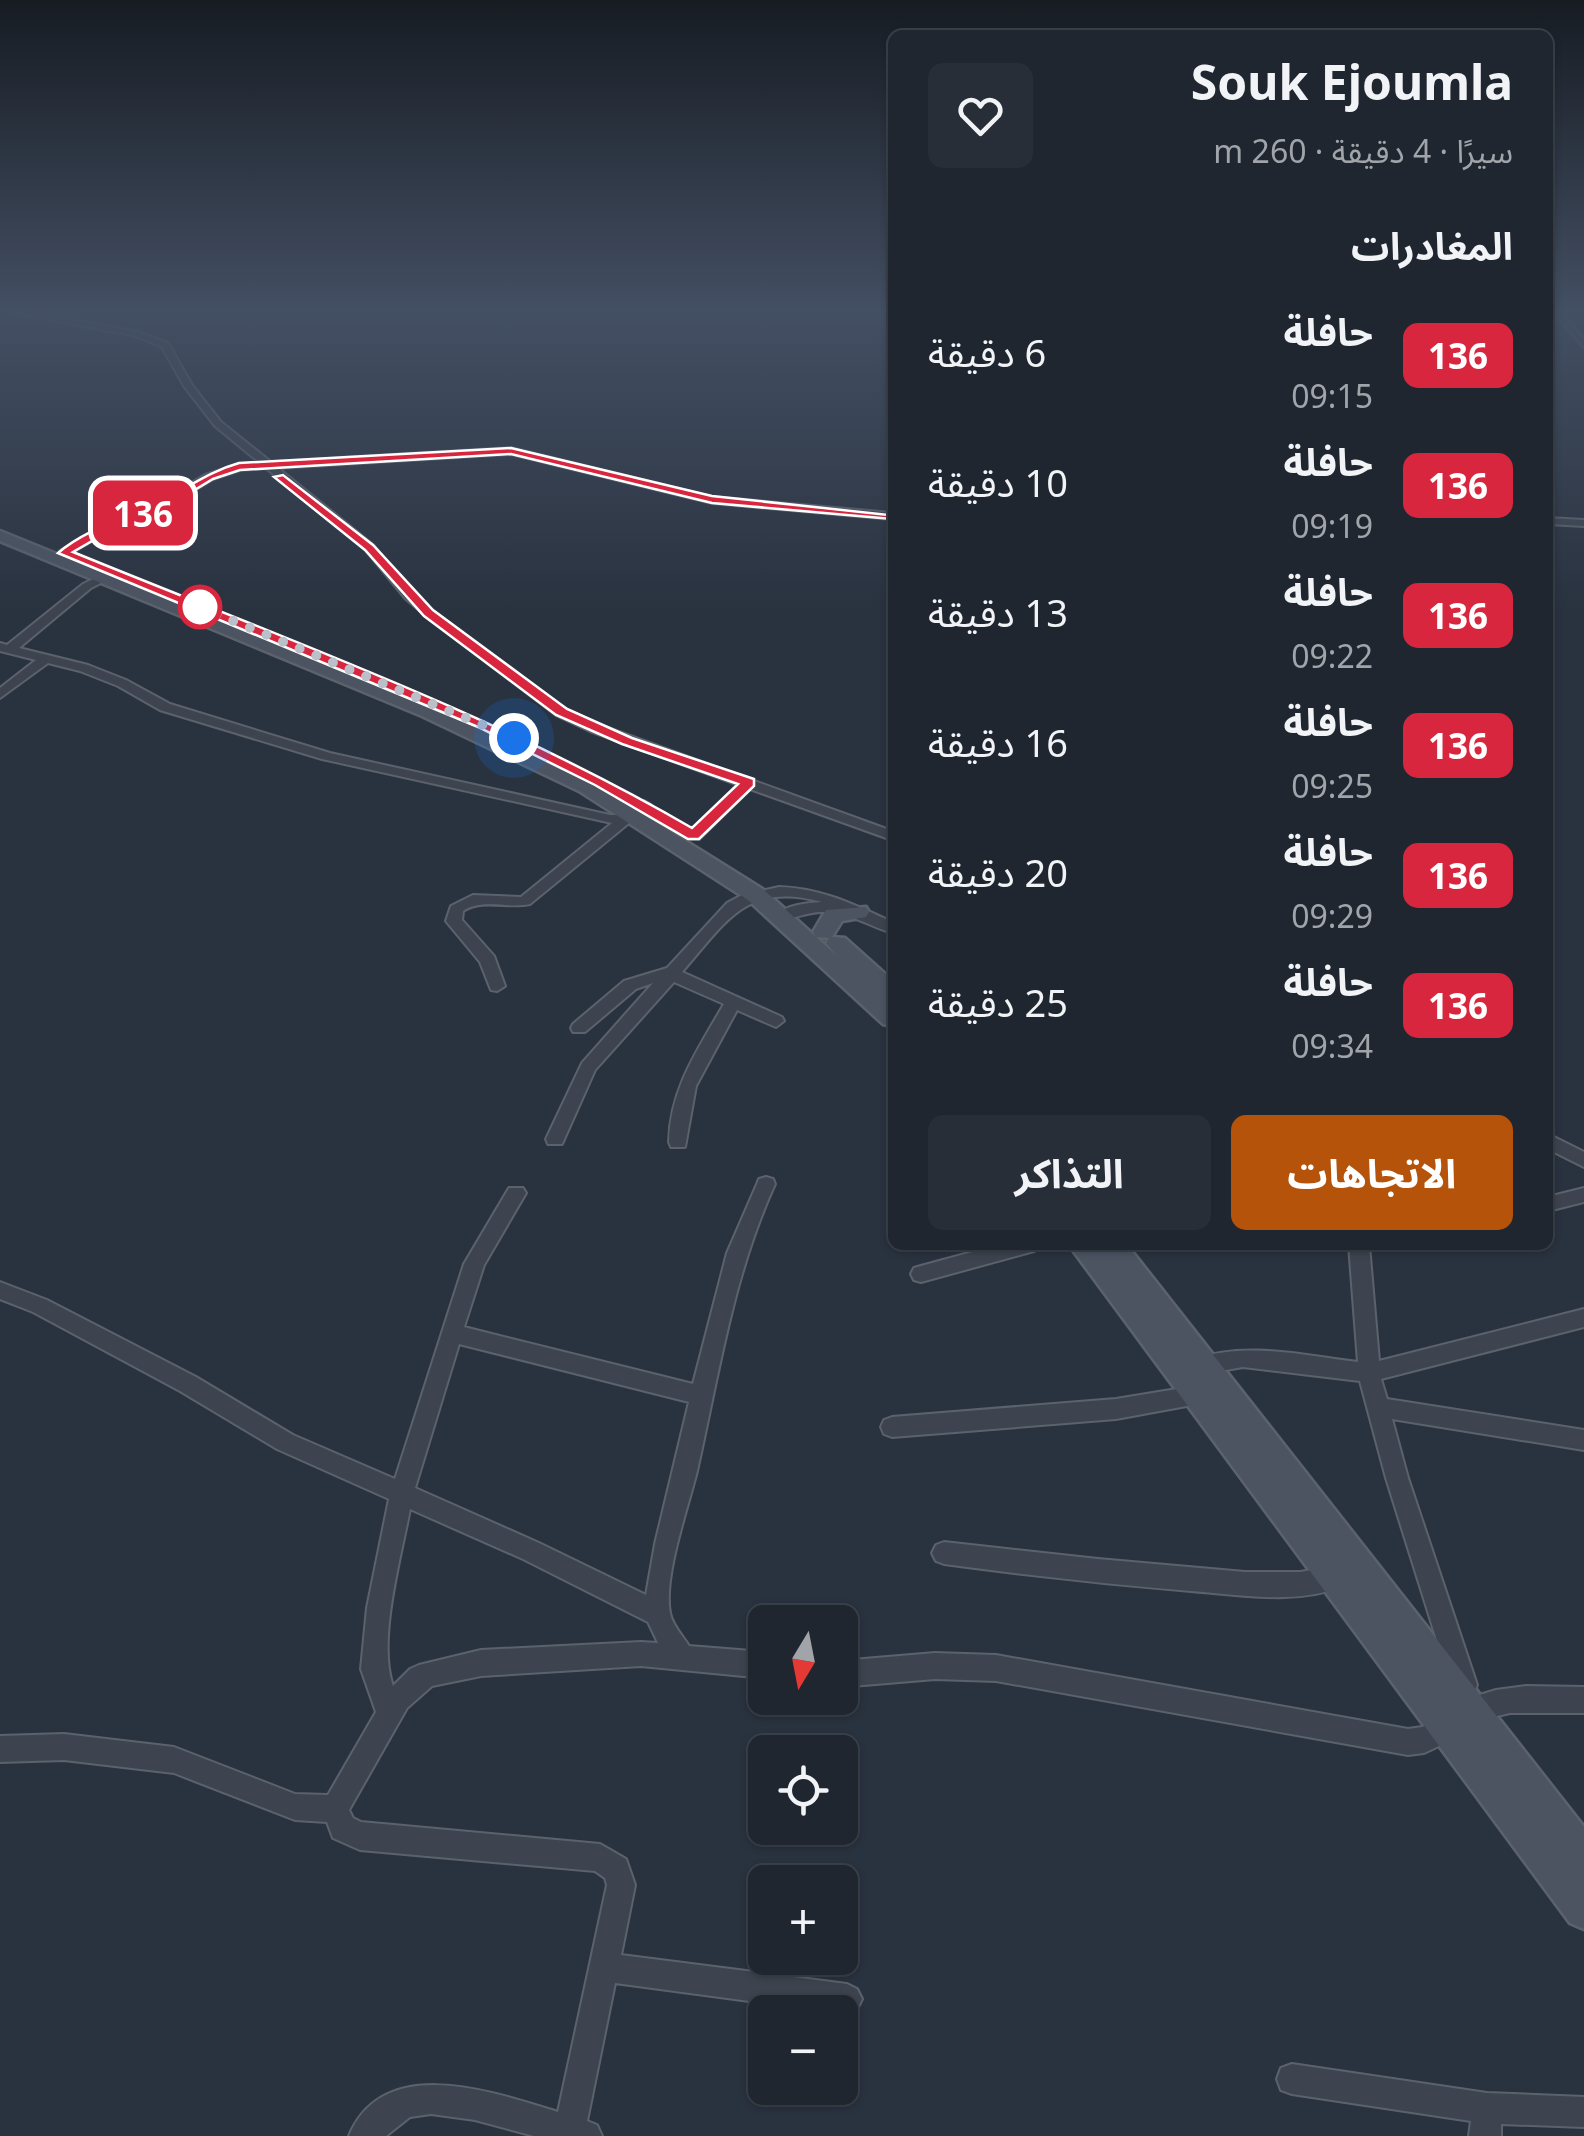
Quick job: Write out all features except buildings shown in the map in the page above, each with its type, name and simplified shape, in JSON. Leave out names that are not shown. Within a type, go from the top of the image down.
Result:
[{"type":"main road","points":[[0,526],[107,576]]},
{"type":"main road","points":[[0,536],[388,689],[634,813],[766,893]]},
{"type":"main road","points":[[634,813],[694,836],[790,912],[888,1014]]},
{"type":"main road","points":[[790,912],[824,932],[888,990]]},
{"type":"main road","points":[[824,932],[834,915],[858,912]]},
{"type":"main road","points":[[1087,1250],[1199,1380],[1461,1722],[1584,1909]]},
{"type":"main road","points":[[1114,1250],[1336,1578],[1584,1859]]},
{"type":"street","points":[[208,412],[256,462],[369,547],[429,613],[562,712],[627,741],[888,835]]},
{"type":"street","points":[[64,553],[109,526],[161,506],[209,476],[256,462],[511,451],[712,500],[888,516]]},
{"type":"street","points":[[1553,521],[1584,523]]},
{"type":"street","points":[[5,648],[107,576]]},
{"type":"street","points":[[5,648],[112,678],[164,706],[327,756],[575,813],[634,813]]},
{"type":"street","points":[[0,694],[46,658]]},
{"type":"street","points":[[694,836],[749,783]]},
{"type":"street","points":[[497,986],[488,960],[454,921],[456,909],[480,897],[525,900],[634,813]]},
{"type":"street","points":[[554,1140],[588,1067],[668,973],[732,906],[766,893],[816,894],[888,926]]},
{"type":"street","points":[[790,912],[836,906],[858,912]]},
{"type":"street","points":[[578,1028],[630,985],[668,973],[776,1021]]},
{"type":"street","points":[[678,1142],[676,1116],[682,1094],[734,1002]]},
{"type":"street","points":[[1553,1144],[1584,1160]]},
{"type":"street","points":[[658,1614],[672,1515],[685,1474],[730,1264],[743,1227],[766,1184]]},
{"type":"street","points":[[390,1715],[374,1669],[380,1608],[402,1496],[474,1264],[516,1193]]},
{"type":"street","points":[[1553,1203],[1584,1195]]},
{"type":"street","points":[[921,1274],[1008,1250]]},
{"type":"street","points":[[1365,1250],[1369,1373],[1461,1722]]},
{"type":"street","points":[[0,1290],[40,1306],[188,1384],[285,1442],[531,1551],[658,1614],[681,1656]]},
{"type":"street","points":[[892,1427],[1116,1409],[1199,1380],[1243,1358],[1369,1373],[1584,1318]]},
{"type":"street","points":[[452,1332],[701,1395]]},
{"type":"street","points":[[1378,1407],[1584,1440]]},
{"type":"street","points":[[944,1553],[1123,1574],[1273,1586],[1310,1585],[1336,1578]]},
{"type":"street","points":[[335,1809],[398,1699],[420,1678],[452,1667],[585,1656],[681,1656],[748,1663]]},
{"type":"street","points":[[858,1673],[968,1666],[1202,1703],[1408,1742],[1424,1740],[1461,1722],[1484,1705],[1584,1700]]},
{"type":"street","points":[[0,1748],[64,1747],[174,1760],[295,1807],[335,1809]]},
{"type":"street","points":[[335,1809],[343,1828],[360,1836],[600,1858],[616,1869],[621,1885],[577,2134],[455,2102],[424,2099],[388,2111],[365,2136]]},
{"type":"street","points":[[604,1966],[818,1995]]},
{"type":"street","points":[[1292,2079],[1486,2122],[1584,2112]]},
{"type":"bus line","name":"136","points":[[280,477],[369,547],[409,596],[429,613],[562,712],[627,741],[749,783],[694,836],[600,781],[483,724],[64,553],[109,526],[161,506],[209,476],[239,466],[511,451],[712,500],[888,515]]},
{"type":"route","points":[[200,607],[514,738]]}]
